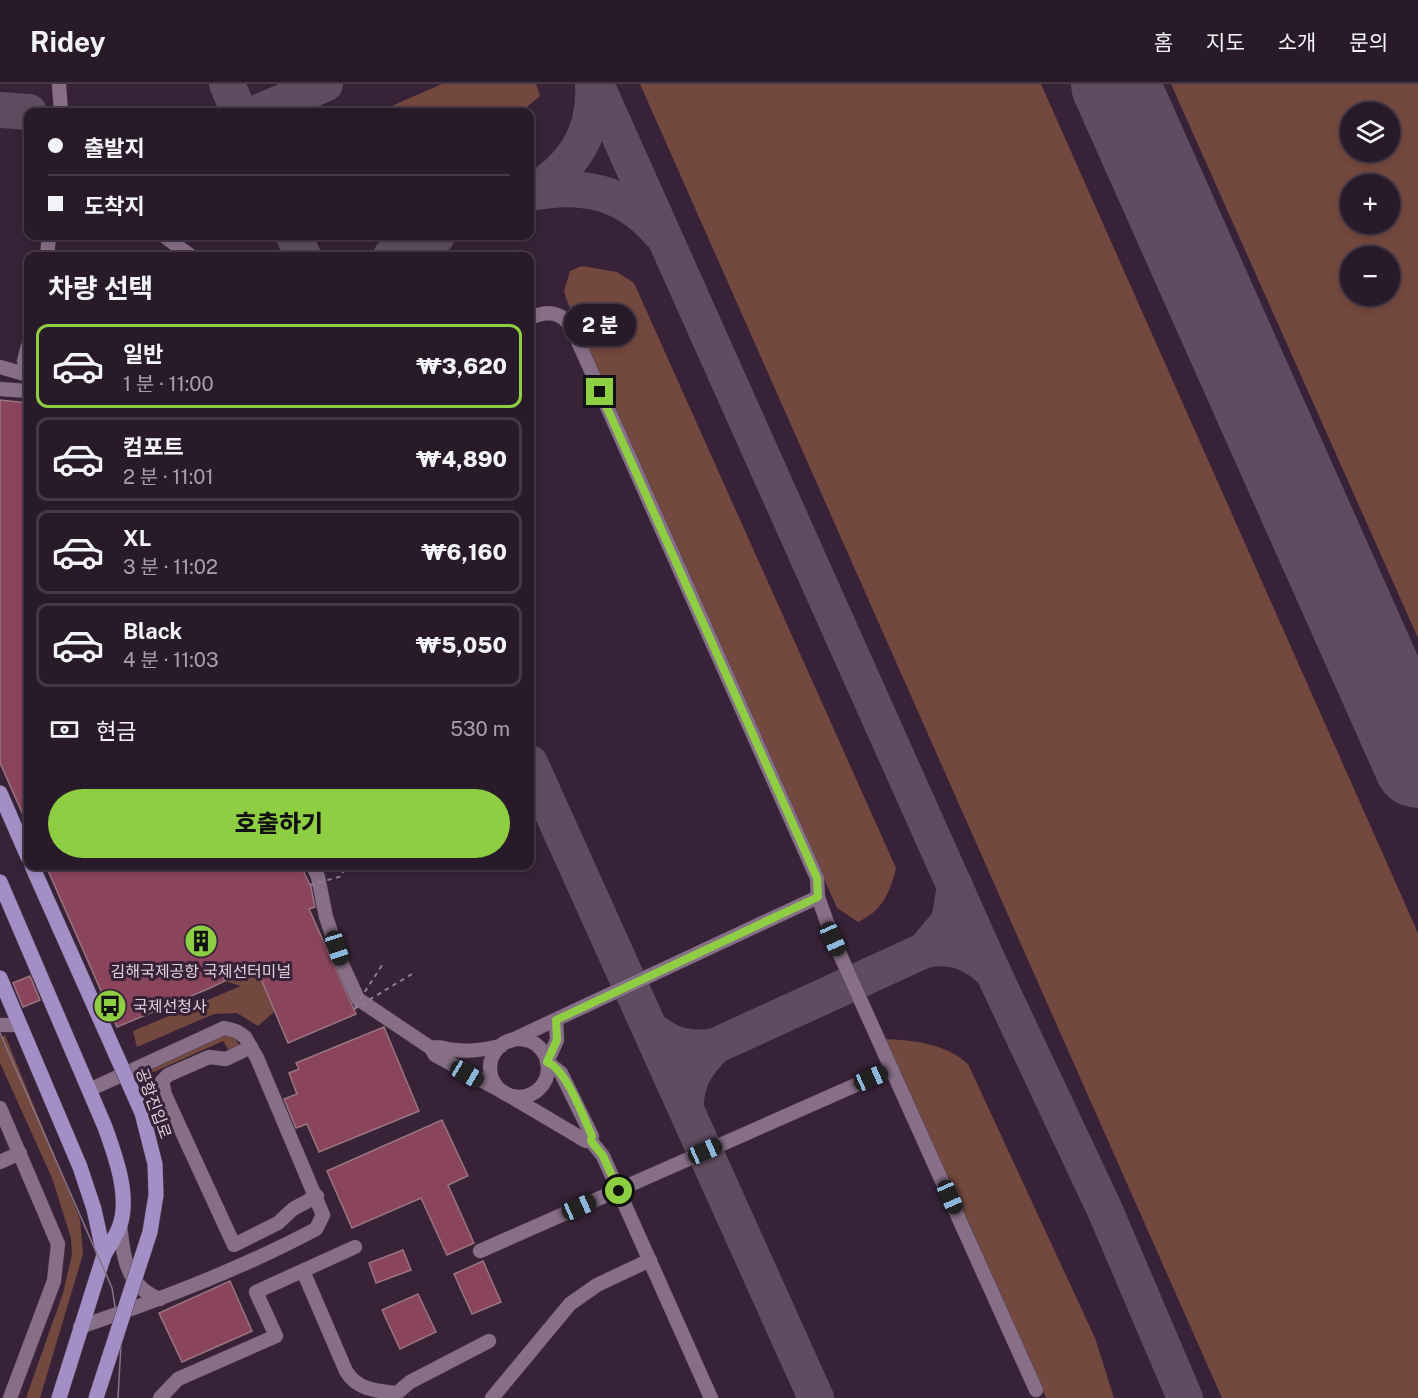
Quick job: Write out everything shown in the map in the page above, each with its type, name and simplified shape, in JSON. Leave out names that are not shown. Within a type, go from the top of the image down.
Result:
[{"type":"main road","points":[[0,793],[24,848]]},
{"type":"main road","name":"공항진입로","points":[[34,870],[142,1113],[155,1164],[156,1195],[150,1232],[96,1398]]},
{"type":"main road","points":[[0,882],[116,1159],[122,1194],[120,1224],[104,1255],[59,1398]]},
{"type":"main road","points":[[0,978],[80,1167],[94,1209],[104,1255]]},
{"type":"lane","points":[[59,84],[61,108]]},
{"type":"lane","points":[[169,240],[186,252]]},
{"type":"lane","points":[[534,317],[547,312],[558,314],[567,320],[572,328],[817,878],[818,897],[833,939],[1036,1390]]},
{"type":"lane","points":[[0,367],[24,374]]},
{"type":"lane","points":[[0,389],[24,391]]},
{"type":"lane","points":[[314,870],[332,936],[358,999],[431,1048],[435,1055],[505,1093],[586,1142],[591,1141]]},
{"type":"lane","points":[[556,1020],[557,1040],[547,1062],[545,1081],[532,1094],[514,1097],[498,1088],[490,1071],[495,1053],[505,1043],[818,897]]},
{"type":"lane","points":[[0,1025],[20,1025]]},
{"type":"lane","points":[[80,1327],[160,1299],[247,1263],[316,1229],[323,1215],[317,1196],[251,1047],[245,1037],[236,1031],[224,1028],[89,1090]]},
{"type":"lane","points":[[431,1048],[438,1046],[455,1050],[478,1050],[519,1040],[537,1046],[547,1062],[561,1073],[592,1136],[591,1141],[603,1156],[711,1398]]},
{"type":"lane","points":[[251,1047],[226,1059],[209,1057],[168,1074],[162,1081],[165,1095],[234,1245],[278,1223],[292,1209],[317,1196]]},
{"type":"lane","points":[[480,1251],[892,1069]]},
{"type":"lane","points":[[0,1108],[53,1227],[58,1244],[58,1263],[54,1281],[10,1398]]},
{"type":"lane","points":[[0,1162],[20,1154]]},
{"type":"lane","points":[[120,1224],[124,1257],[131,1277],[141,1290],[160,1299]]},
{"type":"lane","points":[[160,1398],[178,1379],[276,1336],[256,1293],[355,1247]]},
{"type":"lane","points":[[492,1398],[553,1322],[575,1299],[597,1285],[650,1260]]},
{"type":"lane","points":[[303,1271],[351,1379],[369,1390],[398,1396],[410,1382],[489,1341]]},
{"type":"path","points":[[310,885],[342,876],[343,870]]},
{"type":"path","points":[[384,962],[354,1010],[412,974]]},
{"type":"shaded area","points":[[442,84],[536,84],[540,96],[526,108],[387,108]]},
{"type":"shaded area","points":[[640,84],[1041,84],[1418,933],[1418,1398],[1222,1398]]},
{"type":"shaded area","points":[[1171,84],[1418,84],[1418,638]]},
{"type":"shaded area","points":[[582,266],[617,272],[634,283],[896,868],[884,900],[866,918],[858,922],[837,908],[567,301],[564,291],[570,271]]},
{"type":"shaded area","points":[[254,962],[275,1011],[258,1026],[237,1013],[214,1014],[137,1047],[133,1031],[241,986],[225,981],[222,974]]},
{"type":"shaded area","points":[[5,1035],[80,1219],[83,1254],[40,1398],[26,1398],[63,1293],[72,1254],[71,1238],[52,1178],[0,1063],[0,1037]]},
{"type":"shaded area","points":[[219,1035],[231,1037],[240,1046],[230,1052],[223,1041],[145,1076],[141,1071]]},
{"type":"shaded area","points":[[884,1039],[929,1044],[950,1052],[968,1064],[1095,1338],[1114,1398],[1046,1398]]},
{"type":"building","points":[[0,400],[24,403],[24,817],[0,763]]},
{"type":"building","name":"김해국제공항 국제선터미널","points":[[48,870],[303,870],[311,887],[315,907],[309,909],[356,1014],[288,1043],[254,962],[222,974],[225,981],[117,1027]]},
{"type":"building","points":[[30,976],[40,1000],[23,1007],[13,983]]},
{"type":"building","points":[[384,1027],[419,1111],[319,1152],[307,1124],[296,1128],[284,1099],[297,1094],[289,1073],[299,1069],[296,1063]]},
{"type":"building","points":[[442,1120],[468,1176],[448,1185],[474,1243],[447,1255],[421,1198],[352,1228],[327,1171]]},
{"type":"building","points":[[403,1250],[411,1270],[376,1283],[369,1263]]},
{"type":"building","points":[[483,1261],[501,1302],[472,1314],[454,1274]]},
{"type":"building","points":[[230,1281],[252,1331],[182,1362],[159,1313]]},
{"type":"building","points":[[418,1294],[436,1332],[400,1349],[382,1310]]},
{"type":"taxiway","points":[[227,84],[237,108]]},
{"type":"taxiway","points":[[268,108],[325,84]]},
{"type":"taxiway","points":[[534,190],[560,171],[579,147],[591,118],[593,84]]},
{"type":"taxiway","points":[[596,84],[993,972],[1104,1208],[1185,1398]]},
{"type":"taxiway","points":[[0,110],[24,112]]},
{"type":"taxiway","points":[[534,192],[567,189],[600,193],[631,207],[659,232]]},
{"type":"taxiway","points":[[296,240],[301,252]]},
{"type":"taxiway","points":[[400,252],[428,240]]},
{"type":"taxiway","points":[[534,772],[816,1398]]},
{"type":"taxiway","points":[[955,886],[949,921],[925,950],[953,949],[970,955],[993,972]]},
{"type":"taxiway","points":[[715,1046],[925,950]]},
{"type":"taxiway","points":[[651,1029],[673,1043],[689,1047],[715,1046],[693,1074],[686,1098],[686,1108]]},
{"type":"runway","points":[[1115,84],[1418,764]]},
{"type":"tram line","points":[[0,1033],[112,1288],[121,1344],[118,1398]]},
{"type":"place","name":"김해국제공항 국제선터미널","points":[[201,941]]},
{"type":"place","name":"국제선청사","points":[[110,1006]]},
{"type":"route","points":[[600,392],[817,878],[818,897],[556,1020],[557,1040],[547,1062],[553,1064],[561,1073],[592,1136],[591,1141],[603,1156],[619,1191]]}]
